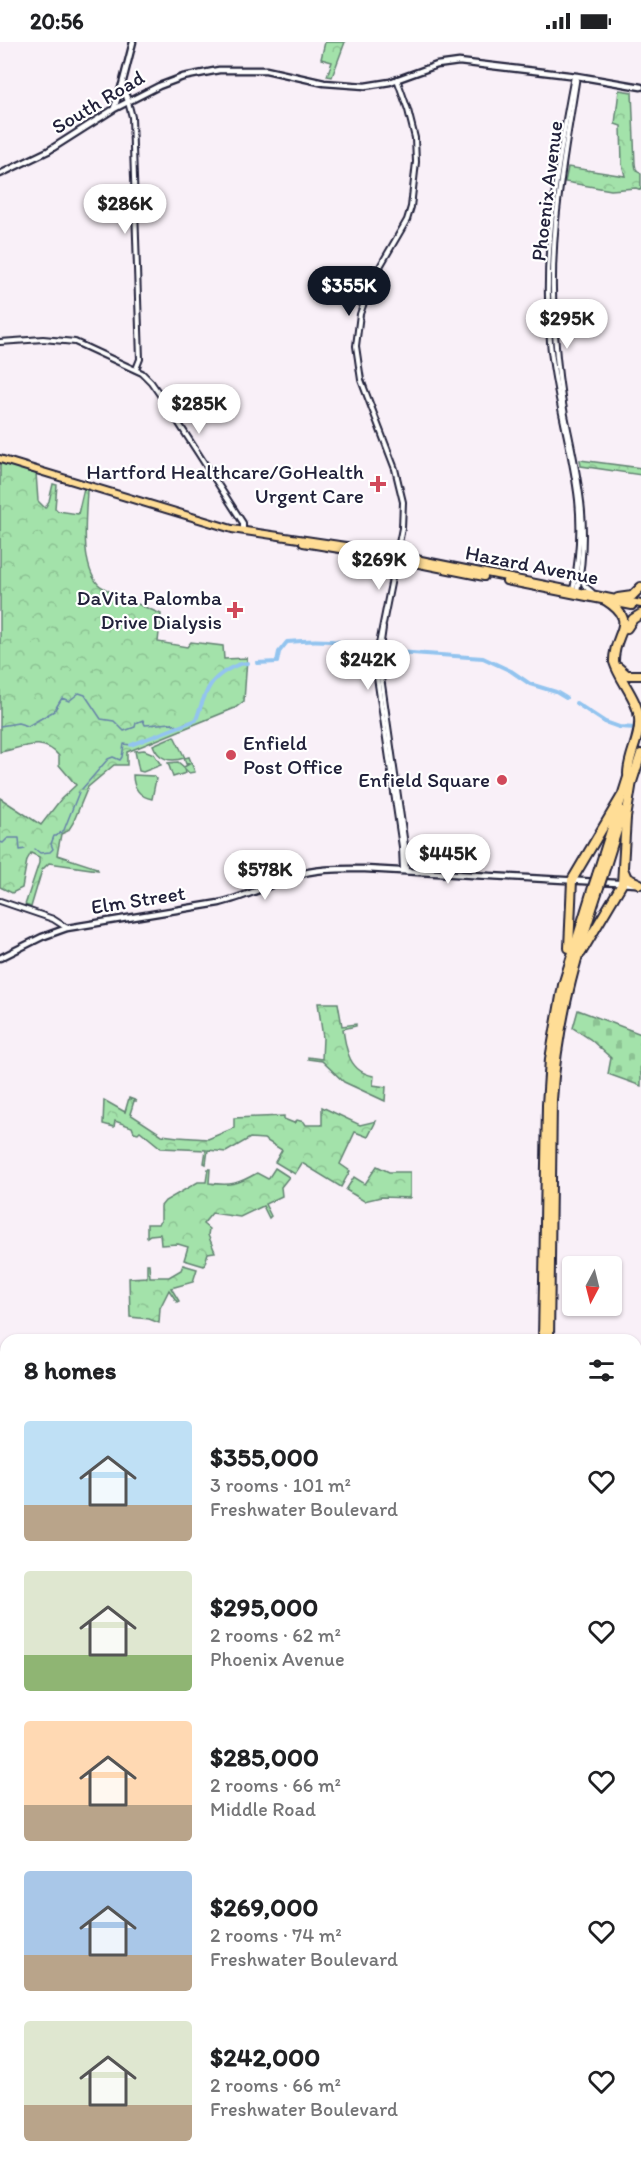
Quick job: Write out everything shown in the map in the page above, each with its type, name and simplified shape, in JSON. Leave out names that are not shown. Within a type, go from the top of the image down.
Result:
[{"type":"highway","points":[[618,598],[632,596],[641,587]]},
{"type":"highway","points":[[573,967],[622,882],[629,766],[639,729],[639,715],[614,662],[614,654],[625,627],[625,619],[619,608],[605,600]]},
{"type":"highway","points":[[641,614],[630,622],[616,659],[619,668],[624,673],[632,676],[641,675]]},
{"type":"highway","points":[[543,1334],[547,1098],[552,1044],[564,979],[600,875],[641,735]]},
{"type":"highway","points":[[564,979],[570,944],[572,879],[621,797],[641,754]]},
{"type":"highway","points":[[600,875],[621,797]]},
{"type":"highway","points":[[624,870],[627,877],[641,884]]},
{"type":"highway","points":[[549,1334],[552,1100],[558,1040],[573,967],[596,887]]},
{"type":"main road","points":[[114,109],[133,42]]},
{"type":"main road","name":"South Road","points":[[0,174],[48,151],[128,101],[171,81],[196,74],[231,69],[266,70],[324,83],[372,86],[452,62],[576,76],[641,87]]},
{"type":"main road","points":[[122,85],[128,101]]},
{"type":"main road","name":"Hazard Avenue","points":[[0,459],[243,531],[336,544],[641,606]]},
{"type":"main road","name":"Hazard Avenue","points":[[299,540],[327,547],[396,557]]},
{"type":"main road","points":[[327,547],[336,544]]},
{"type":"main road","name":"Hazard Avenue","points":[[575,592],[618,598],[641,606]]},
{"type":"main road","name":"Elm Street","points":[[67,928],[226,902],[301,874],[319,870],[404,871],[641,884]]},
{"type":"main road","points":[[0,958],[42,937],[67,928]]},
{"type":"street","name":"Phoenix Avenue","points":[[575,592],[580,575],[582,528],[578,473],[558,368],[553,302],[555,216],[576,76]]},
{"type":"street","points":[[397,79],[415,138],[416,162],[411,207],[407,220],[378,270],[365,300],[360,314],[356,346],[361,380],[401,490],[403,519],[376,656],[405,845],[404,871]]},
{"type":"street","points":[[128,101],[132,111],[134,151],[140,359],[136,369]]},
{"type":"street","points":[[0,342],[65,340],[75,342],[136,369],[152,384],[241,522],[243,531]]},
{"type":"street","name":"Phoenix Avenue","points":[[575,592],[582,528]]},
{"type":"street","points":[[580,575],[585,586],[595,594]]},
{"type":"street","name":"Elm Street","points":[[0,901],[53,919],[67,928]]},
{"type":"green space","points":[[325,42],[345,42],[332,77],[327,76],[332,62],[321,59]]},
{"type":"green space","points":[[619,90],[632,92],[635,164],[641,174],[641,190],[636,188],[611,190],[565,182],[568,167],[625,176],[622,164],[621,126],[615,124]]},
{"type":"green space","points":[[580,460],[641,468],[641,475],[581,466]]},
{"type":"green space","points":[[0,461],[36,473],[38,501],[45,508],[53,484],[57,485],[55,508],[58,511],[78,514],[84,488],[87,490],[85,539],[92,575],[102,587],[161,614],[158,642],[187,647],[191,642],[223,646],[224,659],[247,658],[244,701],[235,708],[127,752],[127,765],[114,765],[88,787],[73,823],[68,831],[61,834],[57,855],[98,870],[49,863],[42,870],[31,907],[25,905],[39,857],[31,853],[27,860],[22,888],[12,893],[0,887],[0,798],[41,825],[61,799],[76,785],[59,765],[59,756],[46,746],[32,745],[0,752]]},
{"type":"green space","points":[[174,736],[185,758],[189,757],[195,772],[189,773],[185,769],[186,773],[173,777],[168,763],[178,762],[184,767],[191,763],[186,764],[184,758],[165,759],[155,750],[153,745]]},
{"type":"green space","points":[[144,750],[154,754],[161,765],[143,772],[139,771],[135,751]]},
{"type":"green space","points":[[133,775],[154,776],[156,779],[152,799],[138,791]]},
{"type":"green space","points":[[318,1003],[338,1003],[342,1026],[356,1024],[356,1026],[343,1029],[350,1059],[359,1070],[374,1076],[373,1085],[386,1087],[385,1101],[344,1082],[322,1061],[308,1059],[308,1057],[322,1059],[323,1038]]},
{"type":"green space","points":[[578,1010],[641,1034],[641,1086],[608,1074],[611,1058],[590,1039],[573,1028]]},
{"type":"green space","points":[[129,1098],[137,1101],[134,1101],[130,1114],[162,1135],[178,1137],[208,1139],[234,1128],[234,1118],[284,1116],[284,1119],[294,1123],[297,1120],[306,1125],[322,1125],[322,1107],[360,1125],[376,1121],[368,1137],[355,1132],[340,1164],[350,1171],[341,1187],[302,1163],[295,1174],[275,1162],[282,1150],[264,1139],[250,1138],[226,1152],[208,1150],[206,1164],[204,1163],[206,1150],[161,1148],[140,1131],[134,1132],[132,1127],[115,1121],[114,1127],[103,1124],[104,1100],[125,1112]]},
{"type":"green space","points":[[377,1166],[389,1172],[410,1172],[410,1198],[381,1197],[364,1201],[346,1190],[354,1177],[365,1184]]},
{"type":"green space","points":[[275,1168],[289,1177],[281,1187],[282,1196],[265,1204],[271,1216],[269,1218],[263,1206],[240,1217],[212,1213],[203,1224],[209,1229],[208,1235],[215,1252],[208,1253],[204,1266],[184,1260],[188,1247],[178,1244],[161,1245],[160,1234],[147,1237],[147,1224],[158,1224],[161,1221],[161,1206],[165,1201],[198,1182],[206,1182],[208,1169],[210,1169],[209,1183],[229,1184],[257,1173],[268,1179]]},
{"type":"green space","points":[[147,1264],[149,1264],[150,1277],[169,1277],[181,1270],[183,1265],[197,1269],[193,1282],[171,1288],[179,1301],[177,1302],[169,1290],[160,1308],[159,1323],[149,1319],[130,1317],[129,1278],[147,1277]]},
{"type":"waterway","points":[[257,663],[277,662],[279,652],[287,642],[331,641],[373,649]]},
{"type":"waterway","points":[[383,651],[483,658],[511,671],[530,684],[556,692],[566,698]]},
{"type":"waterway","points":[[131,745],[196,720],[206,692],[214,680],[233,667],[248,663]]},
{"type":"waterway","points":[[0,726],[18,723],[28,726],[54,711],[62,698],[69,701],[79,693],[85,695],[101,719],[114,721],[124,731],[135,727],[136,723],[143,720],[145,725],[172,723],[179,727]]},
{"type":"waterway","points":[[576,703],[605,722],[619,727],[636,728]]},
{"type":"waterway","points":[[82,789],[108,759],[113,757],[120,760],[124,744],[131,745]]},
{"type":"waterway","points":[[35,849],[40,853],[50,852],[53,849],[51,844],[54,836],[64,830],[79,792]]},
{"type":"waterway","points":[[0,842],[3,843],[8,838],[19,838],[20,850],[25,849]]},
{"type":"place","name":"Hartford Healthcare/GoHealth Urgent Care","points":[[378,484]]},
{"type":"place","name":"DaVita Palomba Drive Dialysis","points":[[235,610]]},
{"type":"place","name":"Enfield Post Office","points":[[231,755]]},
{"type":"place","name":"Enfield Square","points":[[502,780]]}]
